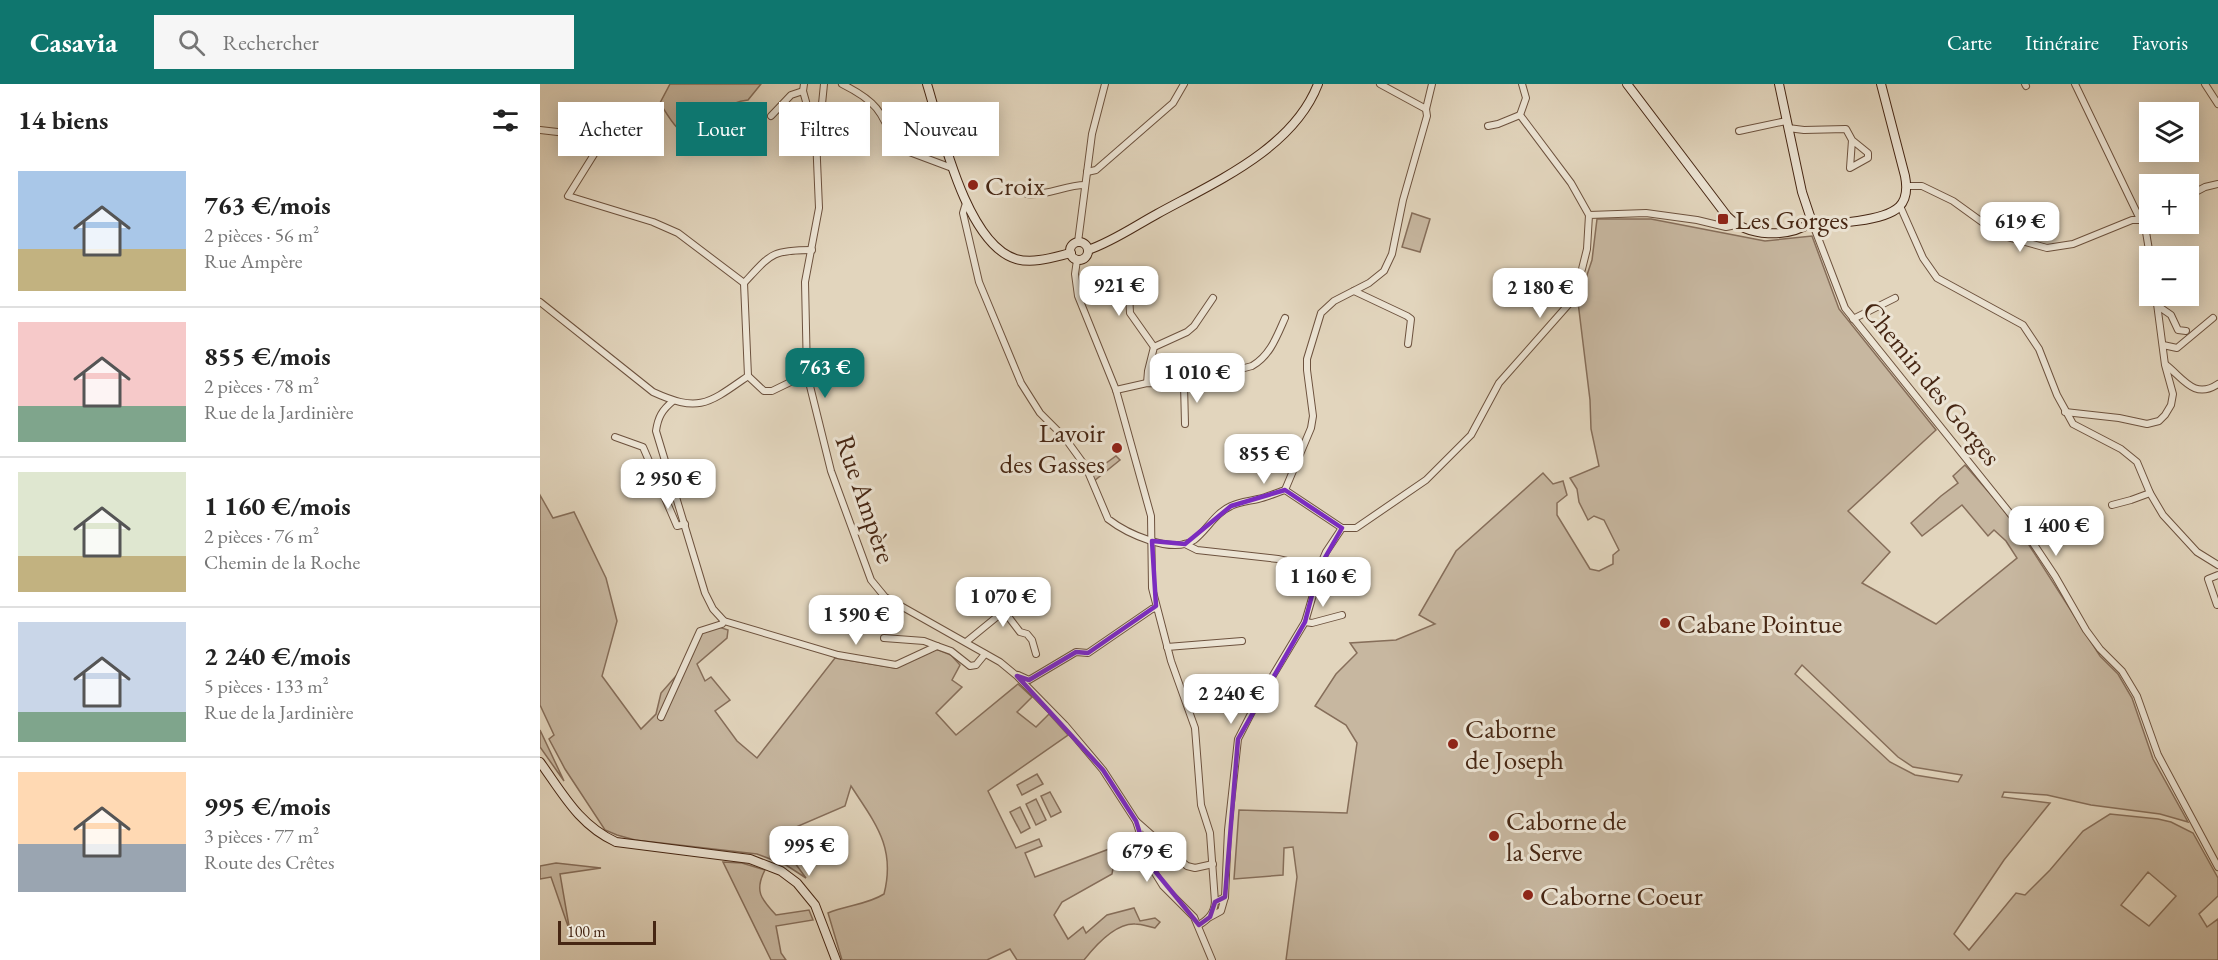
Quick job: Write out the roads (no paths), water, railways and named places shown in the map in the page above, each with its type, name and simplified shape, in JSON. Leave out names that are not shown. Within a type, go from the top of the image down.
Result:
[{"type":"street","points":[[822,102],[824,84]]},
{"type":"street","points":[[842,84],[866,96],[883,116],[896,147],[952,168]]},
{"type":"street","points":[[927,84],[952,168],[966,202],[987,236],[1003,253],[1028,261],[1074,256],[1085,258],[1088,250],[1109,241],[1202,189],[1266,149],[1310,104],[1318,84]]},
{"type":"street","points":[[1078,242],[1092,134],[1105,84]]},
{"type":"street","points":[[1087,172],[1096,170],[1173,102],[1184,84]]},
{"type":"street","points":[[1380,84],[1426,110]]},
{"type":"street","points":[[966,202],[963,213],[979,282],[1006,351],[1033,404],[1086,466],[1108,519],[1115,525],[1164,545],[1185,543],[1194,540],[1216,516],[1231,506],[1284,490],[1311,428],[1313,416],[1306,369],[1321,314],[1334,301],[1369,283],[1384,271],[1392,254],[1402,200],[1426,116],[1432,84]]},
{"type":"street","points":[[1488,126],[1520,115],[1526,98],[1522,84]]},
{"type":"street","points":[[1627,84],[1736,225]]},
{"type":"street","points":[[1779,84],[1802,192],[1812,222]]},
{"type":"street","points":[[1589,214],[1646,213],[1697,220],[1725,227],[1736,225],[1762,234],[1803,229],[1812,222],[1828,224],[1886,215],[1900,206],[1907,186],[1881,84]]},
{"type":"street","points":[[2076,84],[2139,215]]},
{"type":"street","points":[[2205,84],[2218,104]]},
{"type":"street","points":[[771,116],[803,86]]},
{"type":"street","name":"Rue Ampère","points":[[803,86],[816,137],[819,208],[805,282],[807,374],[831,471],[871,579],[885,597],[1000,662],[1065,725],[1103,770],[1136,821],[1150,865],[1163,886],[1199,925]]},
{"type":"street","points":[[1284,490],[1309,504],[1342,528],[1356,528],[1426,480],[1471,435],[1499,383],[1568,304],[1582,269],[1587,249],[1589,214],[1570,183],[1520,115]]},
{"type":"street","points":[[1739,131],[1787,124],[1804,130],[1845,129],[1852,140]]},
{"type":"street","points":[[540,130],[581,133],[601,137],[603,140],[568,196],[652,222],[678,233],[744,283]]},
{"type":"street","points":[[1791,140],[1804,130]]},
{"type":"street","points":[[2199,190],[2218,184]]},
{"type":"street","points":[[1027,194],[1040,195],[1074,185],[1085,185]]},
{"type":"street","points":[[1907,186],[1922,186],[1953,201],[2000,235],[2047,248],[2073,244],[2094,234],[2139,219]]},
{"type":"street","points":[[1900,206],[1923,258],[1937,278],[2023,325],[2032,336],[2065,412],[2073,424],[2129,455],[2137,462],[2150,493],[2163,515],[2197,552],[2218,565]]},
{"type":"street","name":"Chemin des Gorges","points":[[1812,222],[1840,299],[1853,319],[2029,537],[2086,630],[2100,649],[2122,671],[2141,703],[2158,755],[2218,867]]},
{"type":"street","points":[[1088,250],[1084,243],[1078,242],[1073,245],[1078,296],[1116,390],[1151,516],[1150,574],[1156,608],[1195,728],[1201,805],[1210,833],[1213,864],[1215,902],[1214,911],[1210,917]]},
{"type":"street","points":[[807,374],[771,391],[764,391],[748,376],[744,283],[773,254],[787,250],[812,250]]},
{"type":"street","points":[[1128,273],[1130,313],[1154,347],[1147,383]]},
{"type":"street","points":[[1354,291],[1411,319],[1408,344]]},
{"type":"street","points":[[1154,347],[1187,332],[1194,326],[1213,298]]},
{"type":"street","points":[[1853,319],[1895,298]]},
{"type":"street","points":[[540,302],[653,392],[673,401],[698,405],[709,401],[748,376]]},
{"type":"street","points":[[2065,412],[2119,418],[2147,424],[2159,421],[2171,405],[2174,394],[2166,364],[2158,306]]},
{"type":"street","points":[[2158,306],[2170,315],[2178,330],[2186,331]]},
{"type":"street","points":[[1116,390],[1147,383],[1184,384],[1252,366],[1260,362],[1274,344],[1285,318]]},
{"type":"street","points":[[2163,345],[2177,348],[2213,318]]},
{"type":"street","points":[[2166,364],[2189,386],[2198,390],[2209,390],[2218,384]]},
{"type":"street","points":[[1184,384],[1185,424]]},
{"type":"street","points":[[673,401],[663,409],[656,431],[705,593],[712,609],[724,621],[838,655],[897,664],[937,646]]},
{"type":"street","points":[[615,437],[643,447],[677,526],[685,524]]},
{"type":"street","points":[[2112,505],[2150,493]]},
{"type":"street","points":[[1212,960],[1199,925],[1221,911],[1225,897],[1228,830],[1238,739],[1257,702],[1305,622],[1319,568],[1326,552],[1342,528]]},
{"type":"street","points":[[1185,543],[1197,550],[1278,560],[1319,568]]},
{"type":"street","points":[[2217,605],[2208,579],[2218,575]]},
{"type":"street","points":[[1017,676],[1029,680],[1076,652],[1088,653],[1156,608]]},
{"type":"street","points":[[966,642],[1004,611],[1020,632],[1027,634],[1032,640],[1036,654]]},
{"type":"street","points":[[1305,622],[1312,623],[1342,615]]},
{"type":"street","points":[[662,717],[700,631],[722,624],[724,621]]},
{"type":"street","points":[[884,638],[924,641],[951,651],[970,666],[976,665],[985,654]]},
{"type":"street","points":[[1167,647],[1242,641]]},
{"type":"street","points":[[540,762],[580,818],[603,836],[616,842],[750,859],[781,871],[797,883],[815,905],[824,923],[836,960]]},
{"type":"street","points":[[1136,821],[1187,866],[1196,868],[1213,864]]},
{"type":"street","points":[[1215,902],[1225,897]]},
{"type":"place","name":"Croix","points":[[973,185]]},
{"type":"place","name":"Les Gorges","points":[[1723,219]]},
{"type":"place","name":"Lavoir des Gasses","points":[[1117,448]]},
{"type":"place","name":"Cabane Pointue","points":[[1665,623]]},
{"type":"place","name":"Caborne de Joseph","points":[[1453,744]]},
{"type":"place","name":"Caborne de la Serve","points":[[1494,836]]},
{"type":"place","name":"Caborne Coeur","points":[[1528,895]]}]
